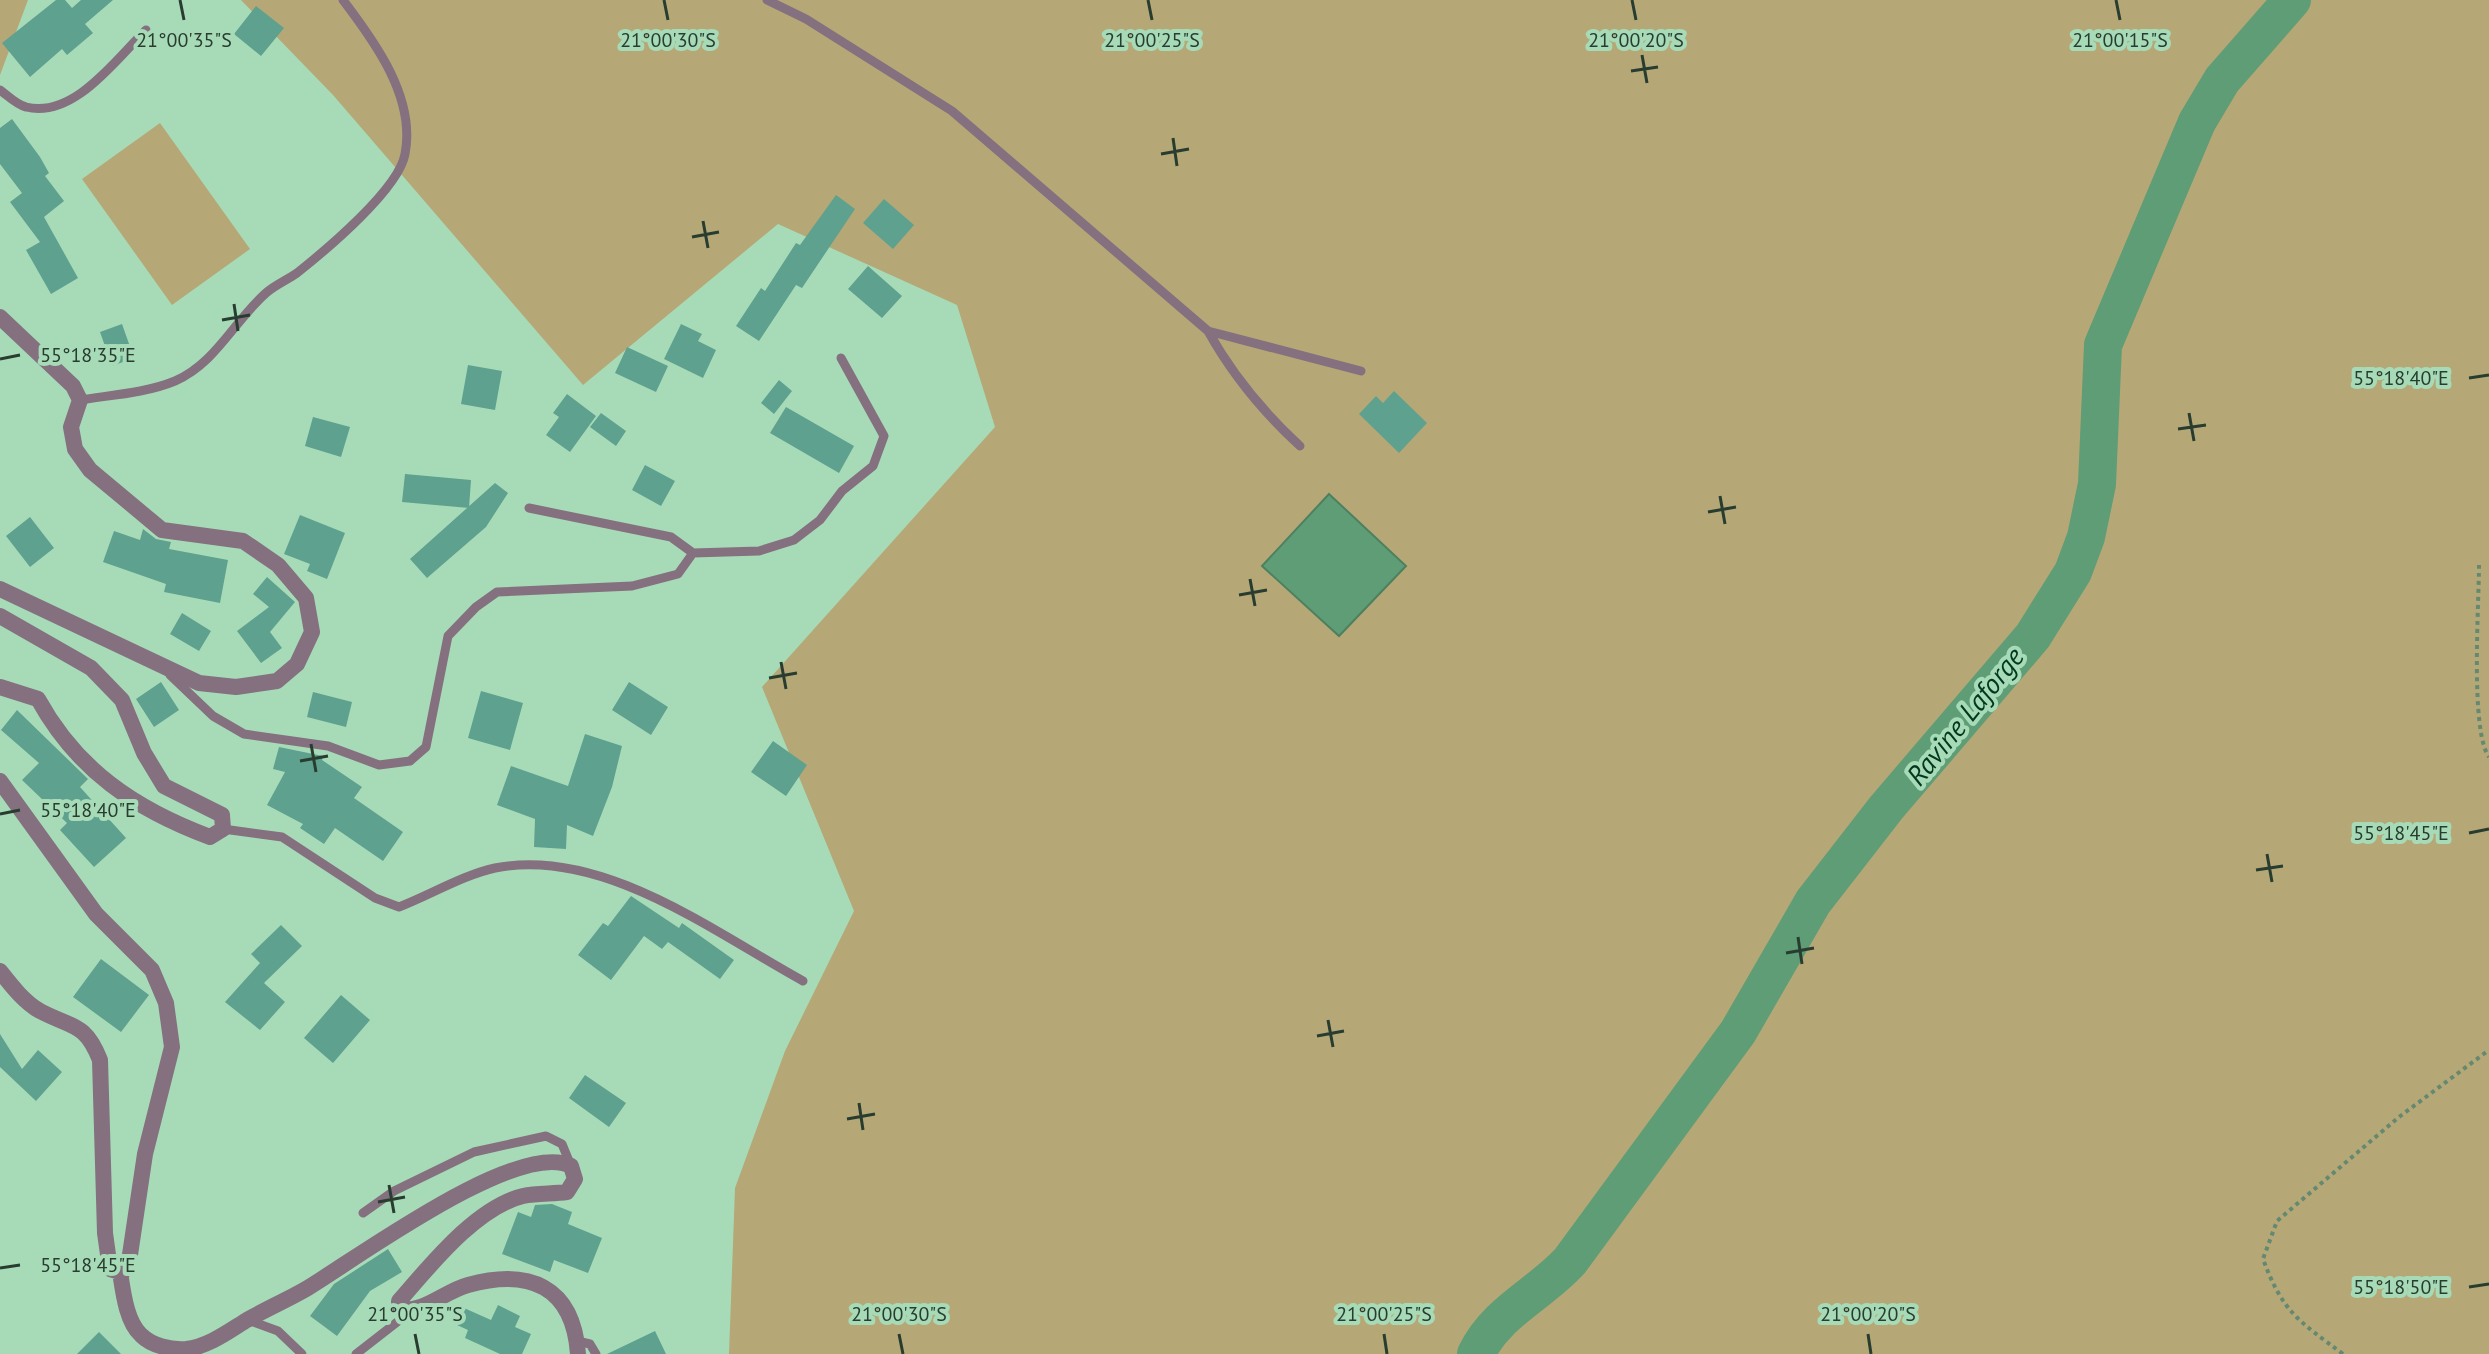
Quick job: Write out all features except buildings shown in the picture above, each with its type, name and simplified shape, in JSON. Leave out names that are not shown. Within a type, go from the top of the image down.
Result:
[{"type":"street","points":[[0,317],[73,386],[80,400],[71,427],[75,449],[90,470],[162,530],[243,541],[278,565],[306,598],[312,632],[297,664],[277,681],[236,687],[199,683],[0,589]]},
{"type":"street","points":[[0,616],[91,668],[122,700],[144,753],[164,786],[222,815],[223,829],[210,837],[196,832],[170,822],[109,786],[55,730],[38,699],[0,687]]},
{"type":"street","points":[[0,781],[96,914],[152,970],[166,1003],[172,1047],[145,1154],[128,1268],[120,1272],[110,1269],[105,1233],[100,1060],[92,1039],[75,1024],[39,1010],[12,987],[0,971]]},
{"type":"street","points":[[120,1272],[126,1305],[139,1335],[158,1346],[188,1349],[215,1339],[305,1290],[456,1195],[511,1170],[560,1160],[571,1166],[575,1179],[567,1192],[521,1196],[488,1214],[430,1261],[399,1301],[399,1309],[410,1312],[467,1285],[515,1277],[546,1286],[563,1302],[577,1348]]},
{"type":"lane","points":[[80,400],[175,381],[206,362],[267,292],[296,274],[389,188],[401,169],[406,151],[404,111],[396,83],[343,0]]},
{"type":"lane","points":[[767,0],[806,19],[952,111],[1208,331],[1228,368],[1266,415],[1300,446]]},
{"type":"lane","points":[[0,90],[25,107],[53,107],[75,98],[146,30]]},
{"type":"lane","points":[[1208,331],[1361,371]]},
{"type":"lane","points":[[529,508],[671,537],[693,553],[759,551],[794,540],[820,520],[842,491],[873,466],[884,436],[841,358]]},
{"type":"lane","points":[[157,661],[213,716],[244,734],[328,746],[379,765],[410,761],[426,747],[448,636],[476,607],[497,592],[632,586],[678,574],[693,553]]},
{"type":"lane","points":[[223,829],[282,837],[375,898],[399,907],[494,869],[550,863],[587,870],[627,884],[803,981]]},
{"type":"lane","points":[[363,1213],[394,1191],[474,1152],[546,1136],[562,1144],[571,1166]]},
{"type":"lane","points":[[356,1354],[410,1312]]},
{"type":"lane","points":[[248,1320],[278,1331],[302,1354]]},
{"type":"lane","points":[[577,1348],[590,1344],[596,1354]]},
{"type":"path","points":[[2479,565],[2479,711],[2483,749],[2489,757]]},
{"type":"path","points":[[2343,1354],[2289,1314],[2275,1291],[2263,1259],[2277,1221],[2399,1117],[2489,1050]]},
{"type":"shaded area","points":[[0,0],[28,0],[0,75]]},
{"type":"shaded area","points":[[241,0],[2489,0],[2489,1354],[729,1354],[735,1188],[785,1051],[854,911],[762,687],[995,427],[957,305],[778,224],[583,385],[333,95]]},
{"type":"shaded area","points":[[160,123],[250,249],[172,305],[82,179]]},
{"type":"shaded area","points":[[1329,494],[1406,566],[1339,636],[1262,566]]},
{"type":"waterway","name":"Ravine Laforge","points":[[1476,1354],[1495,1326],[1570,1261],[1738,1032],[1813,902],[1886,808],[2033,636],[2073,572],[2086,537],[2097,484],[2103,345],[2197,122],[2222,80],[2292,0]]}]
